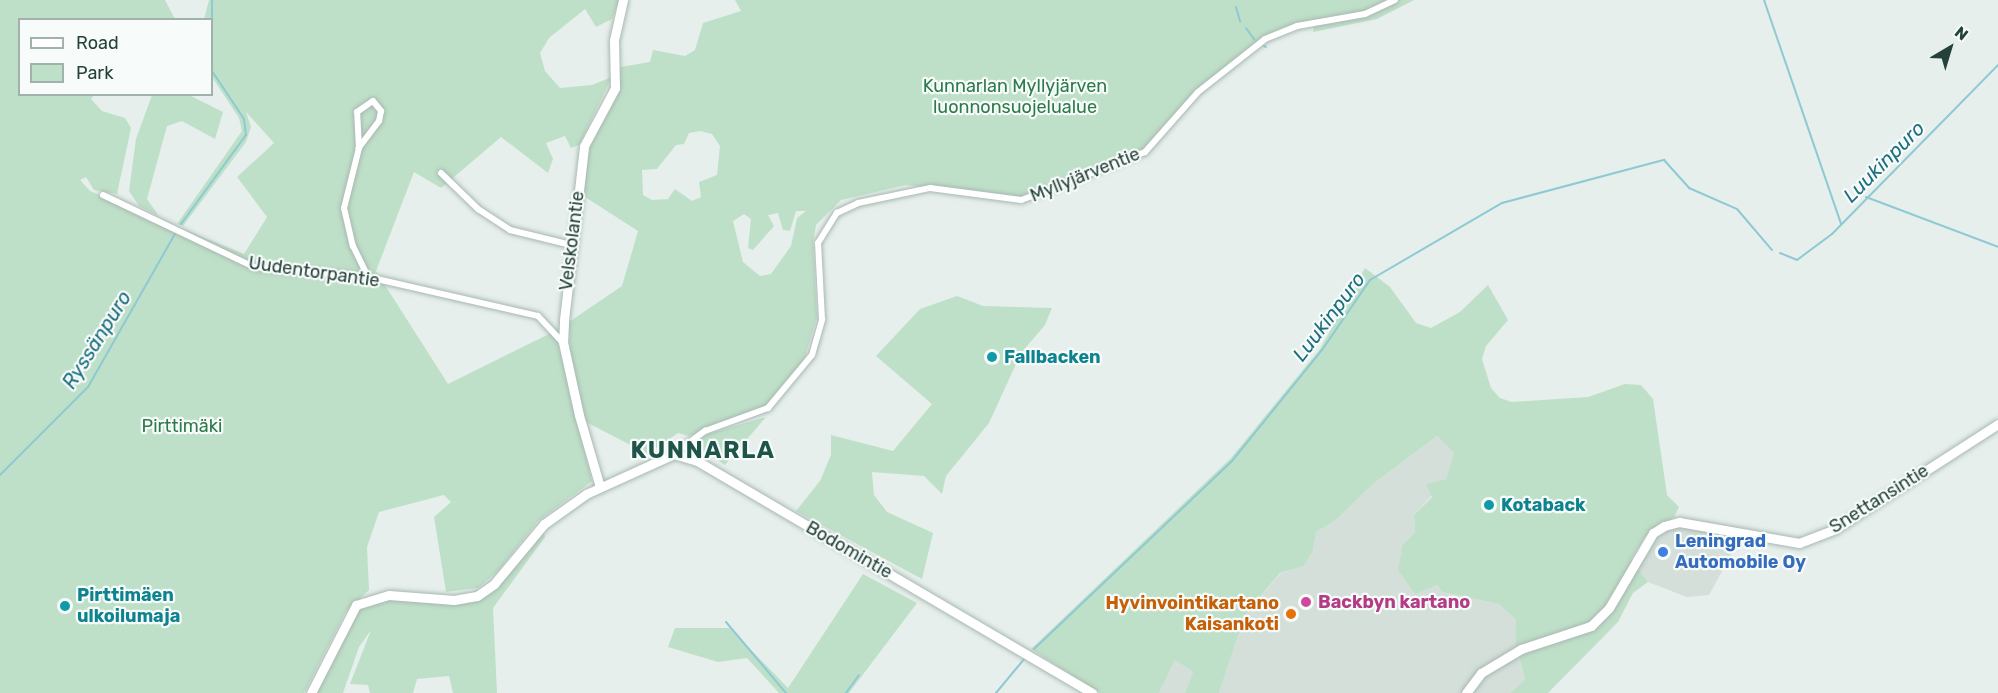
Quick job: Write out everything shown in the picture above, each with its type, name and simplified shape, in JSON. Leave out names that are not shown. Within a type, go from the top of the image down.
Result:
[{"type":"street","name":"Velskolantie","points":[[600,487],[563,342],[571,245],[584,146],[615,88],[614,40],[623,0]]},
{"type":"street","name":"Myllyjärventie","points":[[674,454],[705,430],[768,408],[812,355],[822,319],[818,243],[837,213],[858,203],[930,188],[1022,200],[1051,189],[1145,152],[1205,85],[1265,39],[1298,26],[1365,14],[1395,0]]},
{"type":"street","points":[[359,148],[379,121],[381,111],[373,101],[357,112],[359,148],[344,208],[353,246],[368,277]]},
{"type":"street","points":[[441,173],[477,208],[510,230],[571,245]]},
{"type":"street","name":"Uudentorpantie","points":[[103,195],[254,267],[368,277],[538,316],[563,342]]},
{"type":"street","name":"Snettansintie","points":[[1466,693],[1481,673],[1521,649],[1591,626],[1609,608],[1653,533],[1664,525],[1679,522],[1768,541],[1799,543],[1835,529],[1998,424]]},
{"type":"street","points":[[311,693],[356,605],[389,595],[454,600],[477,596],[494,584],[544,524],[600,487],[674,454]]},
{"type":"street","name":"Bodomintie","points":[[674,454],[697,461],[1092,693]]},
{"type":"shaded area","points":[[1437,436],[1454,453],[1446,480],[1414,515],[1415,532],[1403,544],[1442,592],[1499,604],[1516,620],[1516,644],[1525,681],[1510,693],[1219,693],[1245,615],[1281,573],[1304,566],[1313,551],[1316,532],[1336,520],[1373,484]]},
{"type":"shaded area","points":[[1678,526],[1740,539],[1709,595],[1687,597],[1648,582],[1637,567],[1659,531]]},
{"type":"shaded area","points":[[1175,660],[1193,672],[1185,693],[1159,693]]},
{"type":"green space","name":"Pirttimäki","points":[[0,0],[165,0],[174,18],[18,18],[18,96],[93,96],[91,99],[102,111],[125,118],[131,128],[117,194],[94,190],[86,177],[80,180],[90,191],[244,254],[267,217],[237,177],[274,143],[246,112],[251,127],[246,142],[183,226],[177,224],[242,131],[239,118],[213,79],[213,18],[204,18],[209,0],[619,0],[612,19],[596,27],[585,9],[549,38],[540,53],[545,71],[560,88],[592,85],[612,77],[579,145],[571,148],[565,136],[546,143],[553,159],[548,173],[501,137],[441,188],[414,172],[376,271],[448,384],[555,331],[592,481],[538,521],[498,571],[478,588],[446,592],[434,517],[451,502],[444,495],[379,512],[367,547],[369,590],[346,611],[304,693],[0,693]]},
{"type":"green space","name":"Kunnarlan Myllyjärven luonnonsuojelualue","points":[[735,0],[1414,0],[1377,19],[1313,32],[1315,23],[1278,33],[1217,73],[1147,150],[1021,197],[906,185],[841,200],[816,225],[813,243],[817,317],[804,360],[764,407],[689,436],[678,433],[648,454],[584,421],[570,351],[569,322],[622,286],[638,231],[582,195],[588,147],[615,99],[621,67],[650,62],[653,50],[685,56],[695,50],[703,23],[741,11]],"holes":[[[700,131],[712,134],[720,146],[717,175],[699,182],[701,197],[692,201],[675,189],[668,199],[652,200],[643,195],[642,170],[657,169],[676,145],[684,144],[689,133]],[[796,211],[806,211],[797,218],[791,246],[771,274],[760,276],[743,262],[733,221],[744,214],[751,219],[748,248],[753,250],[774,226],[768,215],[778,213],[783,230],[790,231]]]},
{"type":"green space","points":[[152,96],[191,96],[223,112],[215,139],[182,121],[167,126],[147,199],[159,216],[139,206],[129,191],[136,139]]},
{"type":"green space","points":[[1365,268],[1390,287],[1416,323],[1431,328],[1460,312],[1488,285],[1508,320],[1486,346],[1482,359],[1491,388],[1500,398],[1512,402],[1588,397],[1625,384],[1641,385],[1653,399],[1667,495],[1679,507],[1674,517],[1645,537],[1631,559],[1648,582],[1633,593],[1618,622],[1548,693],[1510,693],[1525,680],[1516,644],[1516,620],[1499,604],[1442,592],[1437,585],[1415,594],[1398,570],[1403,544],[1415,532],[1414,515],[1432,497],[1426,484],[1446,479],[1454,453],[1437,436],[1373,484],[1336,520],[1316,532],[1313,551],[1304,566],[1280,573],[1245,615],[1219,693],[1185,693],[1193,672],[1175,660],[1159,693],[1100,693],[1031,649],[1231,458],[1320,349]]},
{"type":"green space","points":[[957,296],[983,306],[1052,308],[1045,325],[1021,353],[989,423],[946,476],[942,494],[924,476],[872,472],[874,495],[887,512],[933,533],[922,579],[796,511],[820,481],[831,455],[831,435],[893,451],[932,404],[876,356],[920,309]]},
{"type":"green space","points":[[766,417],[725,465],[692,444],[708,434]]},
{"type":"green space","points":[[543,529],[545,537],[493,608],[497,693],[453,693],[449,676],[417,679],[413,693],[370,693],[368,685],[350,684],[371,630],[359,647],[343,693],[316,693],[357,609],[378,600],[476,599]]},
{"type":"green space","points":[[863,574],[917,603],[849,693],[779,693],[747,658],[718,662],[668,647],[675,628],[730,628],[788,688]]},
{"type":"waterway","name":"Ryssänpuro","points":[[212,0],[212,18]]},
{"type":"waterway","points":[[1764,0],[1841,224]]},
{"type":"waterway","points":[[1236,7],[1240,21]]},
{"type":"waterway","points":[[1246,28],[1254,39]]},
{"type":"waterway","name":"Luukinpuro","points":[[1780,253],[1797,260],[1832,234],[1998,65]]},
{"type":"waterway","name":"Ryssänpuro","points":[[181,224],[246,135],[244,119],[213,72]]},
{"type":"waterway","name":"Luukinpuro","points":[[1034,649],[1232,461],[1322,350],[1370,280],[1502,203],[1664,160],[1689,188],[1737,209],[1772,250]]},
{"type":"waterway","points":[[1866,197],[1998,247]]},
{"type":"waterway","name":"Ryssänpuro","points":[[0,475],[88,387],[176,232]]},
{"type":"waterway","points":[[726,622],[786,693]]},
{"type":"waterway","name":"Luukinpuro","points":[[996,693],[1025,658]]},
{"type":"waterway","points":[[846,693],[859,675]]},
{"type":"place","name":"Fallbacken","points":[[992,357]]},
{"type":"place","name":"Kotaback","points":[[1489,505]]},
{"type":"place","name":"Leningrad Automobile Oy","points":[[1663,552]]},
{"type":"place","name":"Backbyn kartano","points":[[1306,602]]},
{"type":"place","name":"Pirttimäen ulkoilumaja","points":[[65,606]]},
{"type":"place","name":"Hyvinvointikartano Kaisankoti","points":[[1291,614]]},
{"type":"district","name":"KUNNARLA","points":[[703,451]]}]
